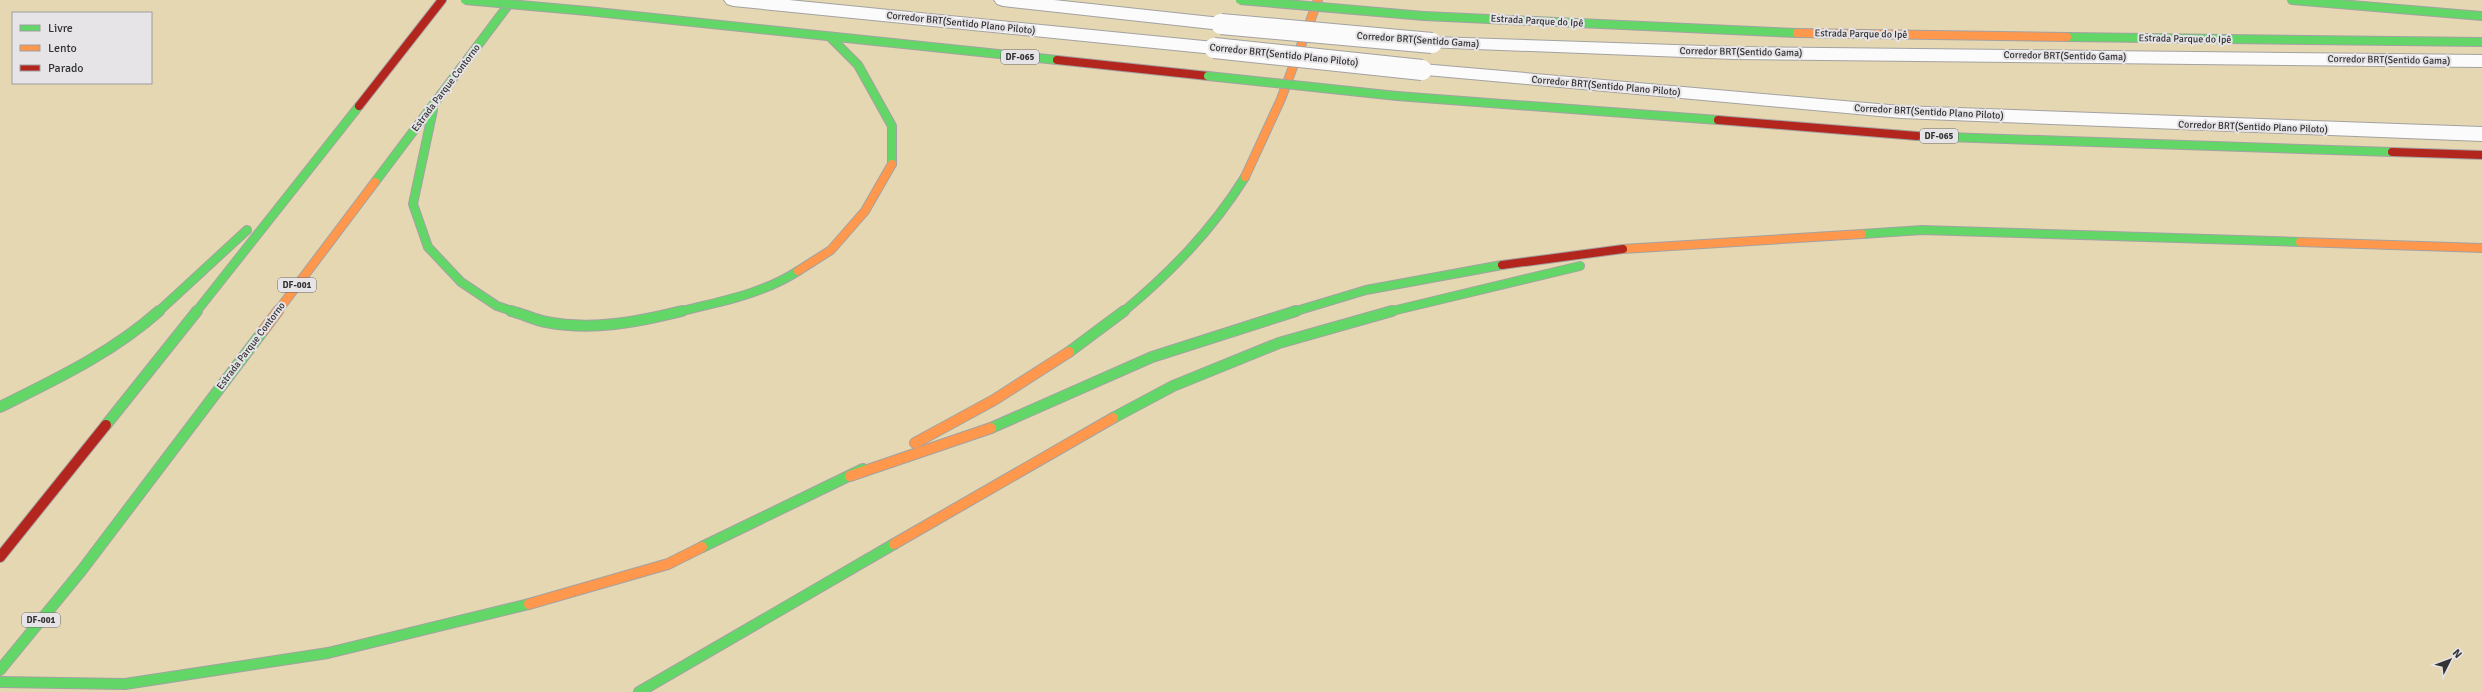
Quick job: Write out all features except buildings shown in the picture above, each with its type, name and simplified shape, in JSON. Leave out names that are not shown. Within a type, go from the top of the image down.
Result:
[{"type":"main road","points":[[0,557],[301,181],[442,0]]},
{"type":"main road","name":"DF-065","points":[[465,0],[587,11],[831,38],[1397,96],[1924,136],[2482,155]]},
{"type":"main road","name":"Estrada Parque Contorno","points":[[0,670],[82,570],[512,0]]},
{"type":"main road","name":"Estrada Parque do Ipê","points":[[1240,0],[1424,16],[1789,33],[2482,42]]},
{"type":"main road","points":[[0,682],[125,684],[328,653],[537,602],[668,564],[850,476],[985,406],[1022,382],[1066,353],[1126,308],[1183,257],[1234,196],[1268,132],[1318,0]]},
{"type":"main road","points":[[2292,0],[2482,16]]},
{"type":"main road","points":[[434,105],[413,204],[428,247],[461,282],[498,306],[546,322],[589,326],[633,323],[733,298],[783,281],[832,250],[865,211],[892,165],[892,126],[858,65],[831,38]]},
{"type":"main road","points":[[0,407],[90,362],[141,328],[301,181]]},
{"type":"main road","points":[[850,476],[902,460],[1003,423],[1152,357],[1262,321],[1366,290],[1514,263],[1621,249],[1922,230],[2482,248]]},
{"type":"main road","points":[[639,692],[1057,449],[1174,386],[1279,343],[1391,310],[1575,268],[1621,249]]},
{"type":"lane","name":"Corredor BRT(Sentido Plano Piloto)","points":[[733,0],[1422,70],[1901,112],[2482,134]]},
{"type":"lane","name":"Corredor BRT(Sentido Gama)","points":[[1003,0],[1220,24],[1432,43],[1735,53],[2482,61]]},
{"type":"shaded area","points":[[0,0],[2482,0],[2482,692],[0,692]]},
{"type":"traffic: fast","points":[[465,0],[587,11]]},
{"type":"traffic: fast","points":[[375,182],[512,0]]},
{"type":"traffic: fast","points":[[1240,0],[1424,16]]},
{"type":"traffic: fast","points":[[2292,0],[2482,16]]},
{"type":"traffic: fast","points":[[587,11],[1057,60]]},
{"type":"traffic: fast","points":[[1424,16],[1797,33]]},
{"type":"traffic: fast","points":[[2067,37],[2482,42]]},
{"type":"traffic: fast","points":[[831,38],[858,65],[892,126],[892,164]]},
{"type":"traffic: fast","points":[[1208,76],[1397,96]]},
{"type":"traffic: fast","points":[[1397,96],[1718,120]]},
{"type":"traffic: fast","points":[[106,425],[359,106]]},
{"type":"traffic: fast","points":[[433,110],[413,204],[428,247],[461,282],[497,306],[546,322],[589,326],[633,323],[733,298],[783,281],[798,271]]},
{"type":"traffic: fast","points":[[1917,136],[2392,152]]},
{"type":"traffic: fast","points":[[1069,352],[1118,316],[1167,274],[1211,227],[1245,177]]},
{"type":"traffic: fast","points":[[0,407],[90,362],[141,327],[247,230]]},
{"type":"traffic: fast","points":[[1862,234],[1922,230],[2300,242]]},
{"type":"traffic: fast","points":[[991,428],[1152,357],[1262,321],[1366,290],[1502,265]]},
{"type":"traffic: fast","points":[[1113,418],[1173,386],[1279,343],[1391,311],[1580,266]]},
{"type":"traffic: fast","points":[[0,670],[82,570],[263,331]]},
{"type":"traffic: fast","points":[[702,547],[863,469]]},
{"type":"traffic: fast","points":[[639,692],[894,544]]},
{"type":"traffic: fast","points":[[0,682],[125,684],[328,653],[529,604]]},
{"type":"traffic: slow","points":[[1245,177],[1281,99],[1318,0]]},
{"type":"traffic: slow","points":[[1797,33],[2067,37]]},
{"type":"traffic: slow","points":[[798,271],[831,250],[865,211],[892,164]]},
{"type":"traffic: slow","points":[[263,331],[375,182]]},
{"type":"traffic: slow","points":[[1623,249],[1862,234]]},
{"type":"traffic: slow","points":[[2300,242],[2482,248]]},
{"type":"traffic: slow","points":[[915,443],[994,400],[1069,352]]},
{"type":"traffic: slow","points":[[894,544],[1113,418]]},
{"type":"traffic: slow","points":[[850,476],[902,460],[991,428]]},
{"type":"traffic: slow","points":[[529,604],[668,564],[702,547]]},
{"type":"traffic: jam","points":[[359,106],[442,0]]},
{"type":"traffic: jam","points":[[1057,60],[1208,76]]},
{"type":"traffic: jam","points":[[1718,120],[1917,136]]},
{"type":"traffic: jam","points":[[2392,152],[2482,155]]},
{"type":"traffic: jam","points":[[1502,265],[1623,249]]},
{"type":"traffic: jam","points":[[0,557],[106,425]]}]
